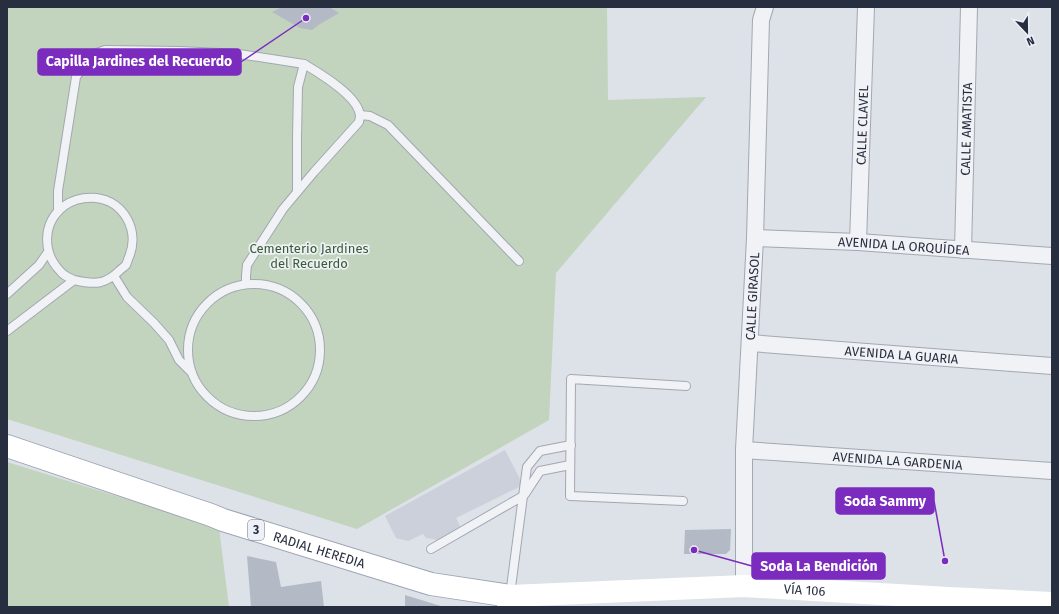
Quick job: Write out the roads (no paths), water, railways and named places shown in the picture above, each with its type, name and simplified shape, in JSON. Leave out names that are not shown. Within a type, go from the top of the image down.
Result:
[{"type":"main road","name":"RADIAL HEREDIA","points":[[7,446],[230,522],[431,584],[509,601]]},
{"type":"main road","points":[[7,457],[120,494],[211,515]]},
{"type":"main road","name":"VÍA 106","points":[[509,601],[744,586],[1052,603]]},
{"type":"street","name":"CALLE GIRASOL","points":[[744,586],[744,450],[755,238],[761,20],[765,7]]},
{"type":"street","name":"CALLE CLAVEL","points":[[858,242],[866,7]]},
{"type":"street","name":"CALLE AMATISTA","points":[[963,250],[969,7]]},
{"type":"street","name":"AVENIDA LA ORQUÍDEA","points":[[755,238],[858,242],[1052,256]]},
{"type":"street","name":"AVENIDA LA GUARIA","points":[[750,343],[1052,366]]},
{"type":"street","name":"AVENIDA LA GARDENIA","points":[[744,450],[1052,471]]},
{"type":"lane","points":[[58,211],[58,191],[76,77],[94,54],[106,50],[180,51],[239,54],[304,64],[337,86],[352,100],[360,115],[359,122],[283,209],[247,265],[246,284]]},
{"type":"lane","points":[[297,192],[298,87],[304,64]]},
{"type":"lane","points":[[360,115],[370,116],[388,126],[519,261]]},
{"type":"lane","points":[[87,197],[103,199],[117,206],[128,218],[133,234],[132,250],[126,265],[114,276],[101,282],[87,283],[74,280],[62,274],[54,264],[48,252],[47,238],[50,223],[58,211],[71,202],[87,197]]},
{"type":"lane","points":[[7,294],[39,265],[48,252]]},
{"type":"lane","points":[[114,276],[127,297],[170,340],[179,360],[191,372]]},
{"type":"lane","points":[[7,331],[74,280]]},
{"type":"lane","points":[[246,284],[263,284],[279,288],[293,296],[306,308],[312,317],[320,337],[321,354],[318,370],[311,385],[300,398],[287,408],[272,414],[255,416],[239,415],[223,409],[210,400],[198,387],[191,372],[187,353],[190,333],[198,315],[210,300],[227,289],[246,284]]},
{"type":"lane","points":[[683,501],[570,496],[571,379],[686,386]]},
{"type":"lane","points":[[509,601],[527,467],[540,451],[571,445]]},
{"type":"lane","points":[[431,549],[523,496],[540,471],[570,465]]},
{"type":"place","name":"Capilla Jardines del Recuerdo","points":[[306,18]]},
{"type":"place","name":"Soda La Bendición","points":[[694,550]]},
{"type":"place","name":"Soda Sammy","points":[[945,561]]},
{"type":"park label","name":"Cementerio Jardines del Recuerdo","points":[[309,256]]}]
